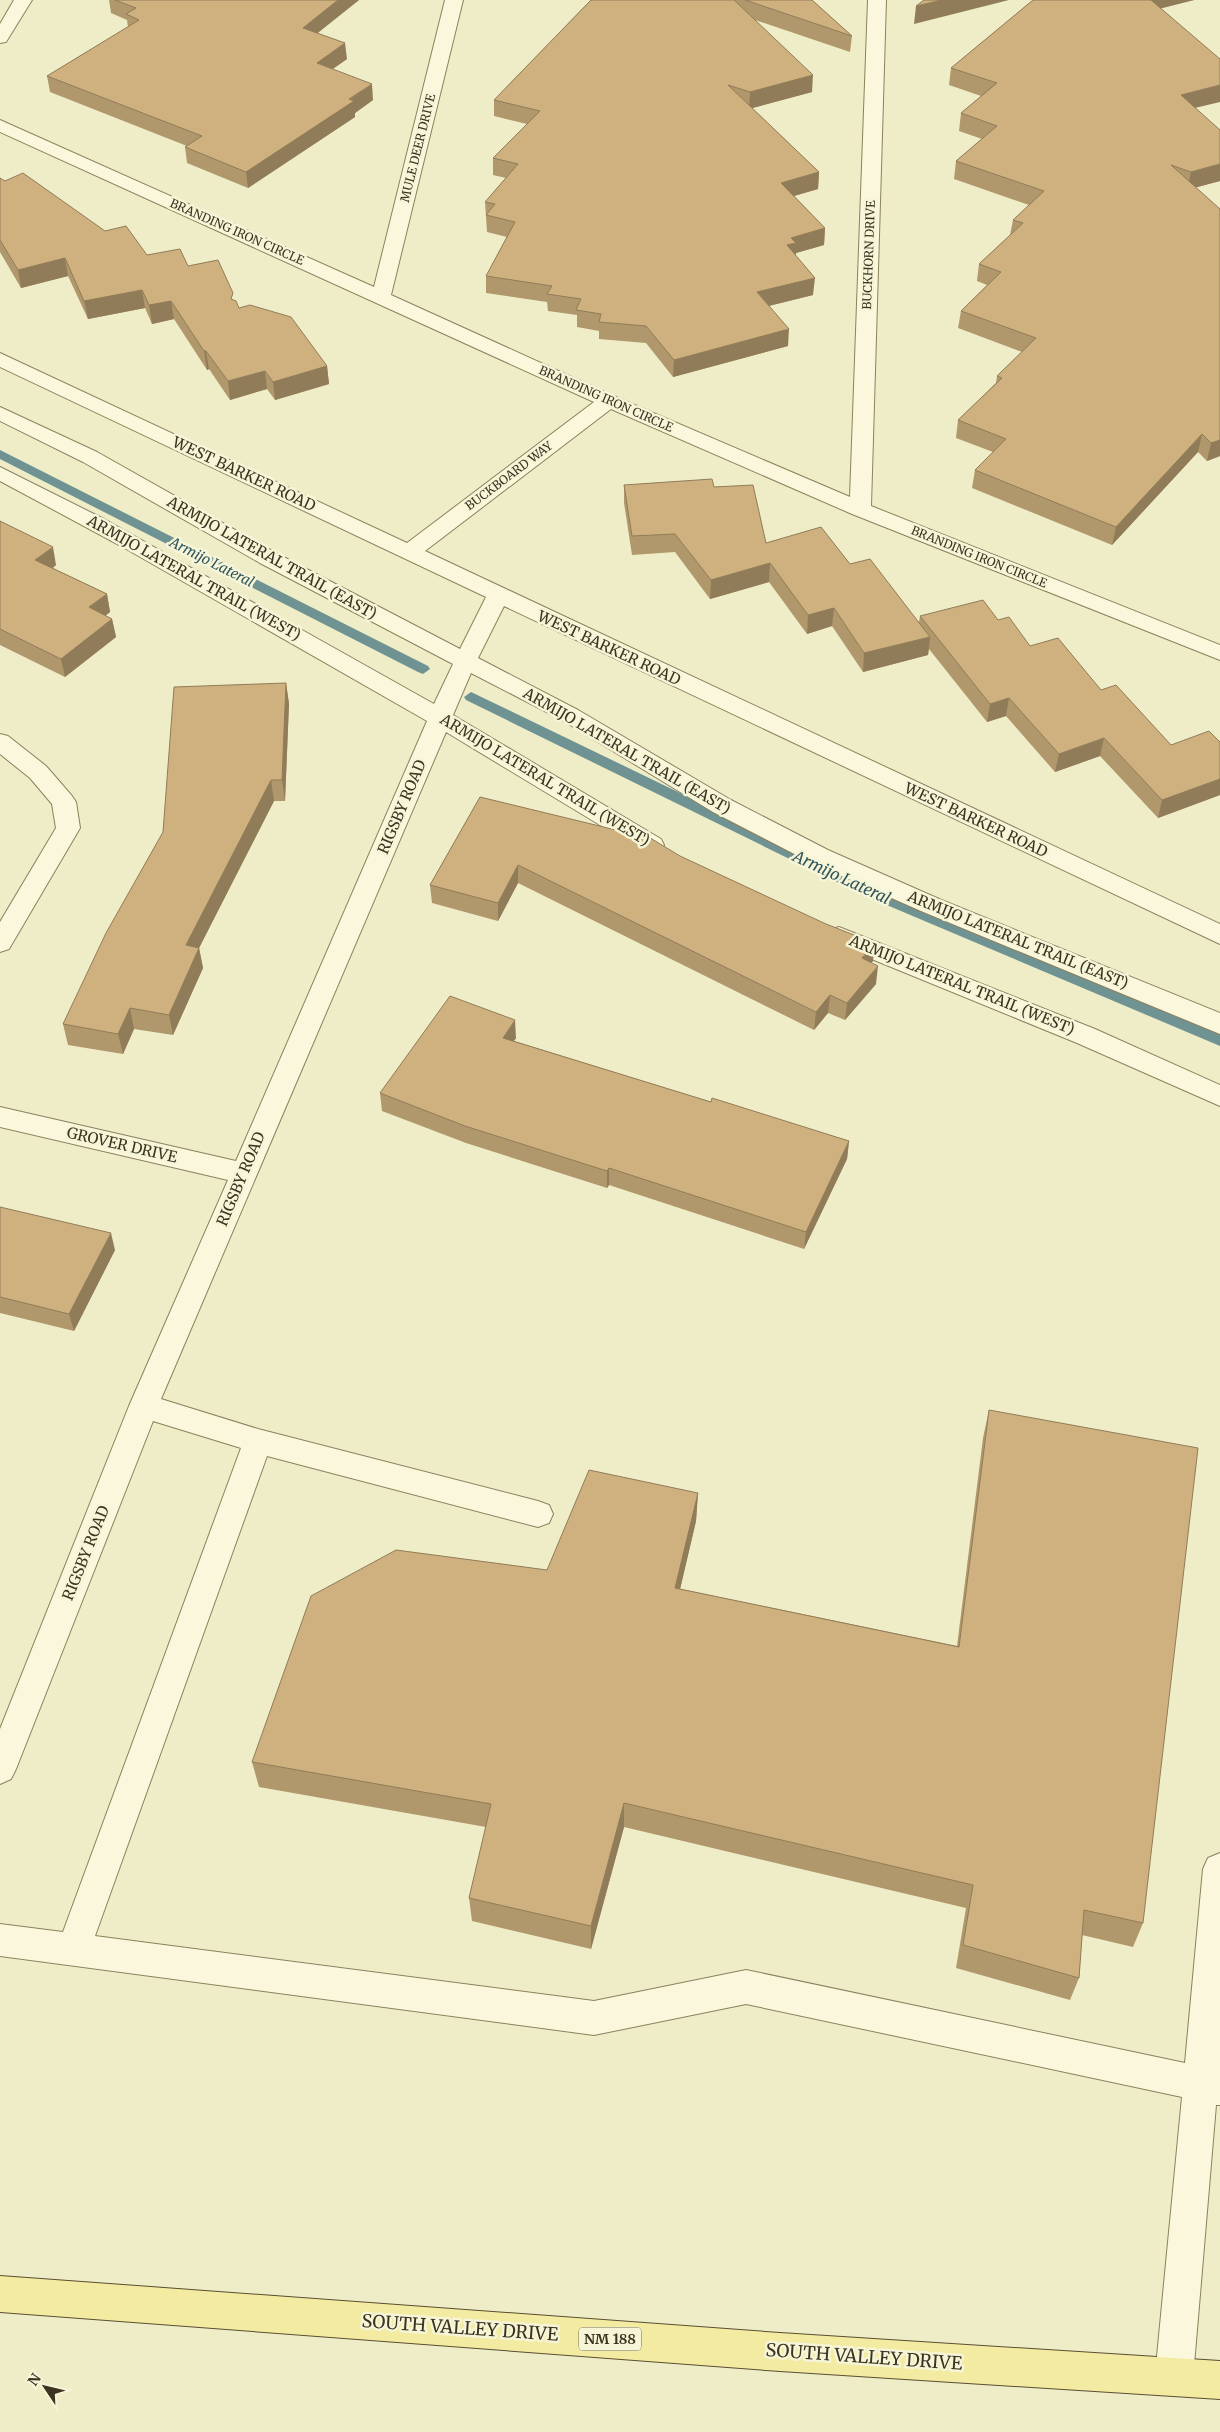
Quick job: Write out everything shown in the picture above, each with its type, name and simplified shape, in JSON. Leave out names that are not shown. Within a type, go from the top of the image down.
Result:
[{"type":"main road","name":"SOUTH VALLEY DRIVE","points":[[0,2294],[780,2352],[1220,2380]]},
{"type":"street","points":[[0,38],[23,0]]},
{"type":"street","name":"MULE DEER DRIVE","points":[[381,297],[454,0]]},
{"type":"street","name":"BUCKHORN DRIVE","points":[[860,509],[877,0]]},
{"type":"street","name":"BRANDING IRON CIRCLE","points":[[0,125],[609,401],[860,509],[1220,654]]},
{"type":"street","name":"WEST BARKER ROAD","points":[[0,359],[498,596],[1220,935]]},
{"type":"street","name":"BUCKBOARD WAY","points":[[408,552],[609,401]]},
{"type":"street","name":"ARMIJO LATERAL TRAIL (EAST)","points":[[0,413],[90,457],[268,558],[570,715],[722,806],[820,856],[930,905],[1220,1024]]},
{"type":"street","name":"ARMIJO LATERAL TRAIL (WEST)","points":[[0,473],[77,512],[440,717],[542,776],[672,857]]},
{"type":"street","name":"RIGSBY ROAD","points":[[0,1768],[144,1406],[440,717],[498,596]]},
{"type":"street","points":[[0,742],[38,772],[64,802],[68,828],[0,943]]},
{"type":"street","name":"ARMIJO LATERAL TRAIL (WEST)","points":[[816,925],[1086,1036],[1220,1096]]},
{"type":"street","name":"GROVER DRIVE","points":[[0,1117],[244,1173]]},
{"type":"street","points":[[144,1406],[258,1440],[538,1514]]},
{"type":"street","points":[[73,1950],[258,1440]]},
{"type":"street","points":[[1174,2377],[1211,2085],[1220,1869]]},
{"type":"street","points":[[0,1940],[594,2018],[746,1987],[1211,2085]]},
{"type":"building","points":[[115,0],[338,0],[303,28],[345,43],[317,63],[372,84],[349,99],[354,101],[246,172],[185,147],[202,136],[47,76],[139,20],[126,14],[136,8]]},
{"type":"building","points":[[591,0],[734,0],[813,75],[750,92],[728,85],[819,172],[781,183],[825,228],[791,238],[796,243],[787,245],[815,278],[757,292],[789,329],[674,360],[646,326],[599,322],[601,314],[576,310],[581,299],[547,294],[552,286],[486,276],[515,222],[486,215],[495,204],[485,202],[518,164],[493,158],[540,111],[494,100]]},
{"type":"building","points":[[745,0],[812,0],[852,36]]},
{"type":"building","points":[[924,0],[942,0],[916,6]]},
{"type":"building","points":[[1033,0],[1151,0],[1220,59],[1220,85],[1181,95],[1220,130],[1220,164],[1191,172],[1171,165],[1220,209],[1220,440],[1211,443],[1202,434],[1116,527],[975,470],[1006,439],[958,420],[1002,378],[997,376],[1036,338],[961,311],[1001,272],[979,264],[1023,223],[1013,220],[1044,191],[956,161],[997,126],[961,113],[997,83],[951,68]]},
{"type":"building","points":[[23,173],[105,231],[126,226],[147,255],[180,249],[188,266],[218,260],[233,293],[231,299],[236,301],[239,308],[250,305],[291,317],[327,366],[273,382],[265,371],[228,381],[206,351],[204,351],[171,301],[149,305],[142,290],[84,301],[65,258],[18,270],[0,240],[0,178],[5,181]]},
{"type":"building","points":[[712,479],[714,487],[753,485],[766,543],[821,527],[850,564],[870,559],[930,637],[864,653],[834,608],[808,615],[770,563],[711,580],[675,534],[632,536],[624,485]]},
{"type":"building","points":[[0,521],[53,547],[35,560],[107,594],[89,607],[112,619],[61,659],[0,629]]},
{"type":"building","points":[[983,600],[998,620],[1009,617],[1030,646],[1058,638],[1101,690],[1116,685],[1171,745],[1209,731],[1220,742],[1220,779],[1162,800],[1104,738],[1059,754],[1009,698],[990,704],[920,616]]},
{"type":"building","points":[[286,683],[282,780],[271,780],[186,945],[199,948],[169,1015],[130,1008],[118,1034],[63,1024],[106,933],[163,832],[174,687]]},
{"type":"building","points":[[480,797],[616,830],[624,822],[680,856],[826,924],[875,943],[862,958],[878,966],[847,1003],[830,995],[816,1012],[518,865],[498,903],[430,885]]},
{"type":"building","points":[[450,996],[515,1020],[503,1038],[711,1102],[712,1098],[849,1141],[806,1232],[609,1168],[607,1171],[465,1126],[380,1093]]},
{"type":"building","points":[[0,1207],[111,1233],[69,1314],[0,1297]]},
{"type":"building","points":[[989,1410],[1198,1448],[1143,1923],[1084,1910],[1079,1978],[963,1945],[973,1885],[624,1803],[591,1926],[469,1898],[491,1804],[252,1762],[311,1596],[396,1550],[547,1570],[589,1470],[698,1493],[675,1588],[959,1647]]},
{"type":"waterway","name":"Armijo Lateral","points":[[0,454],[423,669]]},
{"type":"waterway","name":"Armijo Lateral","points":[[471,697],[869,891],[1220,1040]]}]
